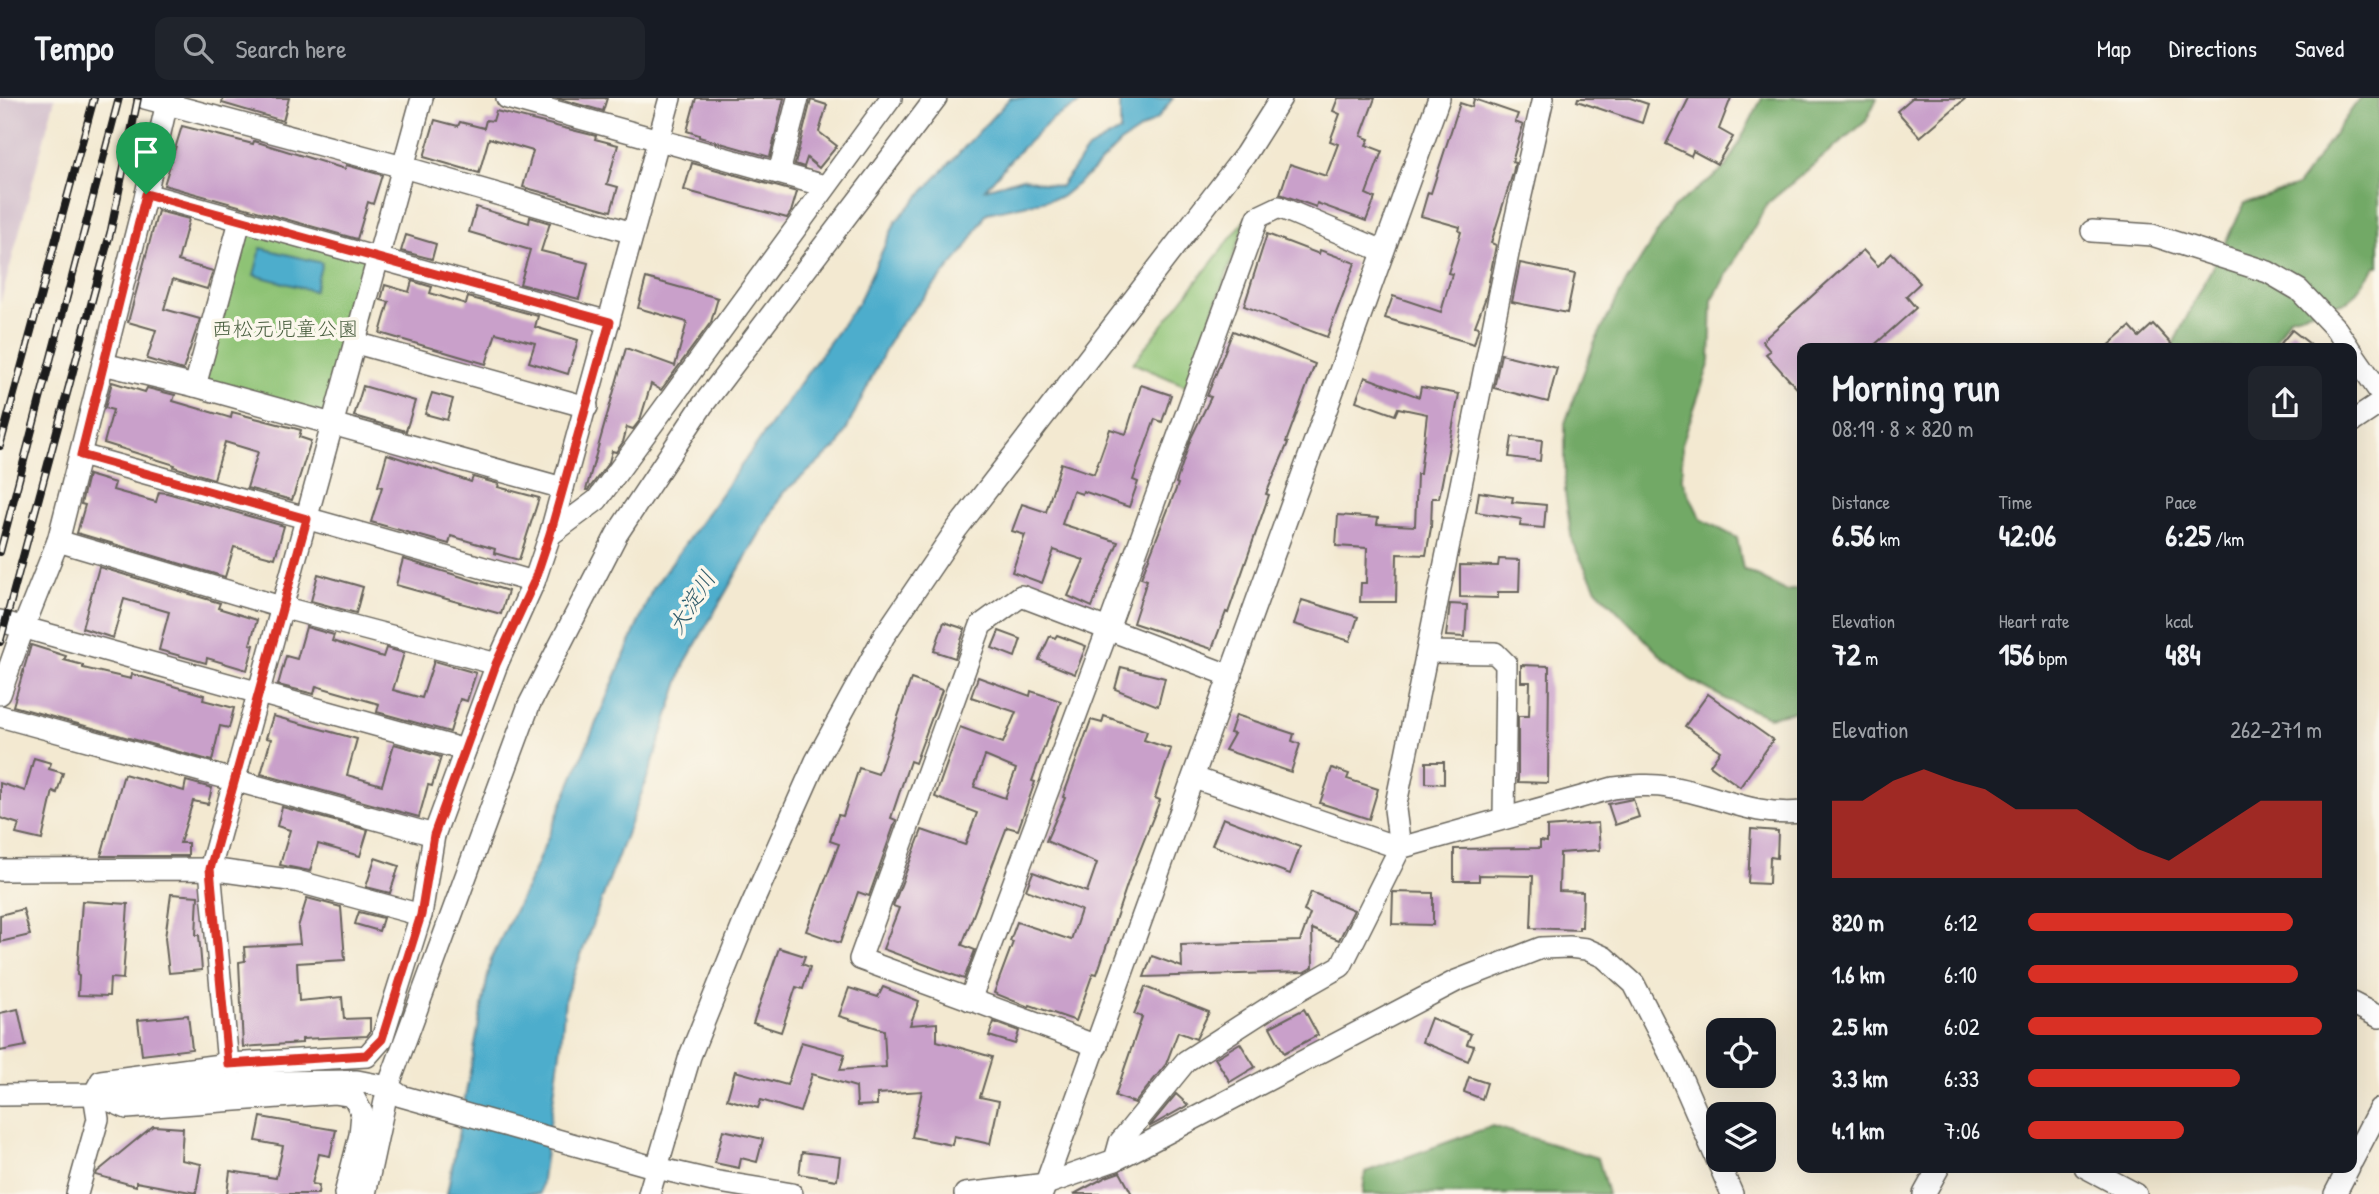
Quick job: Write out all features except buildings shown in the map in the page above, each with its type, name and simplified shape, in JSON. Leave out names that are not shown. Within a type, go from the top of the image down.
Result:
[{"type":"street","points":[[145,98],[167,101],[633,233]]},
{"type":"street","points":[[228,1064],[210,869],[422,98]]},
{"type":"street","points":[[507,98],[825,186]]},
{"type":"street","points":[[78,1194],[98,1119],[94,1094],[101,1081],[228,1064],[366,1055],[382,1039],[421,915],[434,835],[496,664],[534,582],[550,534],[670,98]]},
{"type":"street","points":[[779,173],[798,98]]},
{"type":"street","points":[[550,534],[597,500],[891,98]]},
{"type":"street","points":[[365,1194],[395,1092],[530,705],[617,534],[702,406],[936,98]]},
{"type":"street","points":[[649,1194],[690,1056],[745,920],[816,761],[884,636],[972,509],[1245,155],[1281,98]]},
{"type":"street","points":[[1044,1189],[1439,98]]},
{"type":"street","points":[[1115,1160],[1120,1142],[1186,1061],[1276,1003],[1341,966],[1400,848],[1395,808],[1508,253],[1543,98]]},
{"type":"street","points":[[0,694],[23,626],[58,541],[167,101]]},
{"type":"street","points":[[146,194],[610,322]]},
{"type":"street","points":[[970,1000],[1258,217],[1279,207],[1383,251]]},
{"type":"street","points":[[195,386],[240,221]]},
{"type":"street","points":[[2092,231],[2152,235],[2269,272],[2299,290],[2346,343]]},
{"type":"street","points":[[356,343],[587,407]]},
{"type":"street","points":[[2357,359],[2379,391]]},
{"type":"street","points":[[103,364],[195,386],[563,488]]},
{"type":"street","points":[[2357,419],[2379,404]]},
{"type":"street","points":[[81,455],[534,582]]},
{"type":"street","points":[[58,541],[281,607],[496,664]]},
{"type":"street","points":[[1097,1046],[860,959],[982,625],[1020,596],[1231,676]]},
{"type":"street","points":[[0,621],[465,750]]},
{"type":"street","points":[[1428,652],[1495,653],[1506,664],[1504,817]]},
{"type":"street","points":[[0,716],[434,835]]},
{"type":"street","points":[[1194,778],[1400,848],[1613,788],[1644,785],[1670,787],[1742,808],[1779,814],[1797,812]]},
{"type":"street","points":[[0,870],[210,869],[296,881],[421,915]]},
{"type":"street","points":[[965,1194],[1044,1189],[1115,1160],[1455,981],[1541,947],[1569,947],[1586,949],[1604,957],[1634,984],[1678,1070],[1732,1194]]},
{"type":"street","points":[[2357,1006],[2379,1017]]},
{"type":"street","points":[[0,1095],[94,1094],[266,1082],[357,1081],[731,1189],[792,1194]]},
{"type":"street","points":[[94,1094],[127,1108],[334,1093],[353,1096],[362,1113],[360,1135],[345,1194]]},
{"type":"street","points":[[2357,1151],[2379,1109]]},
{"type":"street","points":[[1924,1194],[1936,1173]]},
{"type":"street","points":[[2335,1194],[2346,1173]]},
{"type":"street","points":[[2117,1175],[2136,1194]]},
{"type":"shaded area","points":[[0,98],[55,98],[0,304]]},
{"type":"green space","points":[[1762,98],[1877,98],[1866,121],[1768,203],[1712,300],[1710,362],[1682,444],[1682,480],[1701,519],[1737,538],[1743,569],[1786,591],[1797,589],[1797,711],[1769,717],[1727,700],[1689,679],[1664,659],[1596,589],[1572,542],[1565,492],[1565,423],[1595,342],[1625,284],[1673,208],[1727,166]]},
{"type":"green space","points":[[2360,98],[2379,98],[2379,266],[2376,266],[2349,301],[2289,317],[2274,343],[2174,343],[2245,203],[2297,186]]},
{"type":"green space","points":[[1248,216],[1186,386],[1133,363]]},
{"type":"green space","name":"西松元児童公園","points":[[240,221],[379,258],[333,426],[195,386]]},
{"type":"green space","points":[[1492,1126],[1598,1158],[1608,1194],[1363,1194],[1365,1172]]},
{"type":"water","name":"大淀川","points":[[1010,98],[1089,98],[1052,119],[985,189],[1022,178],[1060,187],[1088,149],[1120,131],[1120,98],[1173,98],[1158,118],[1120,143],[1061,197],[987,213],[963,252],[894,332],[839,445],[783,493],[685,663],[652,765],[565,998],[540,1194],[447,1194],[491,959],[532,875],[652,590],[859,301],[896,221]]},
{"type":"water","points":[[261,248],[322,263],[314,291],[254,275]]},
{"type":"railway","points":[[0,446],[94,98]]},
{"type":"railway","points":[[0,552],[119,98]]},
{"type":"railway","points":[[0,642],[111,230],[138,98]]},
{"type":"route","points":[[146,194],[610,322],[534,582],[496,664],[434,835],[421,915],[382,1039],[366,1055],[228,1064],[210,869],[307,519],[81,455],[146,194]]}]
